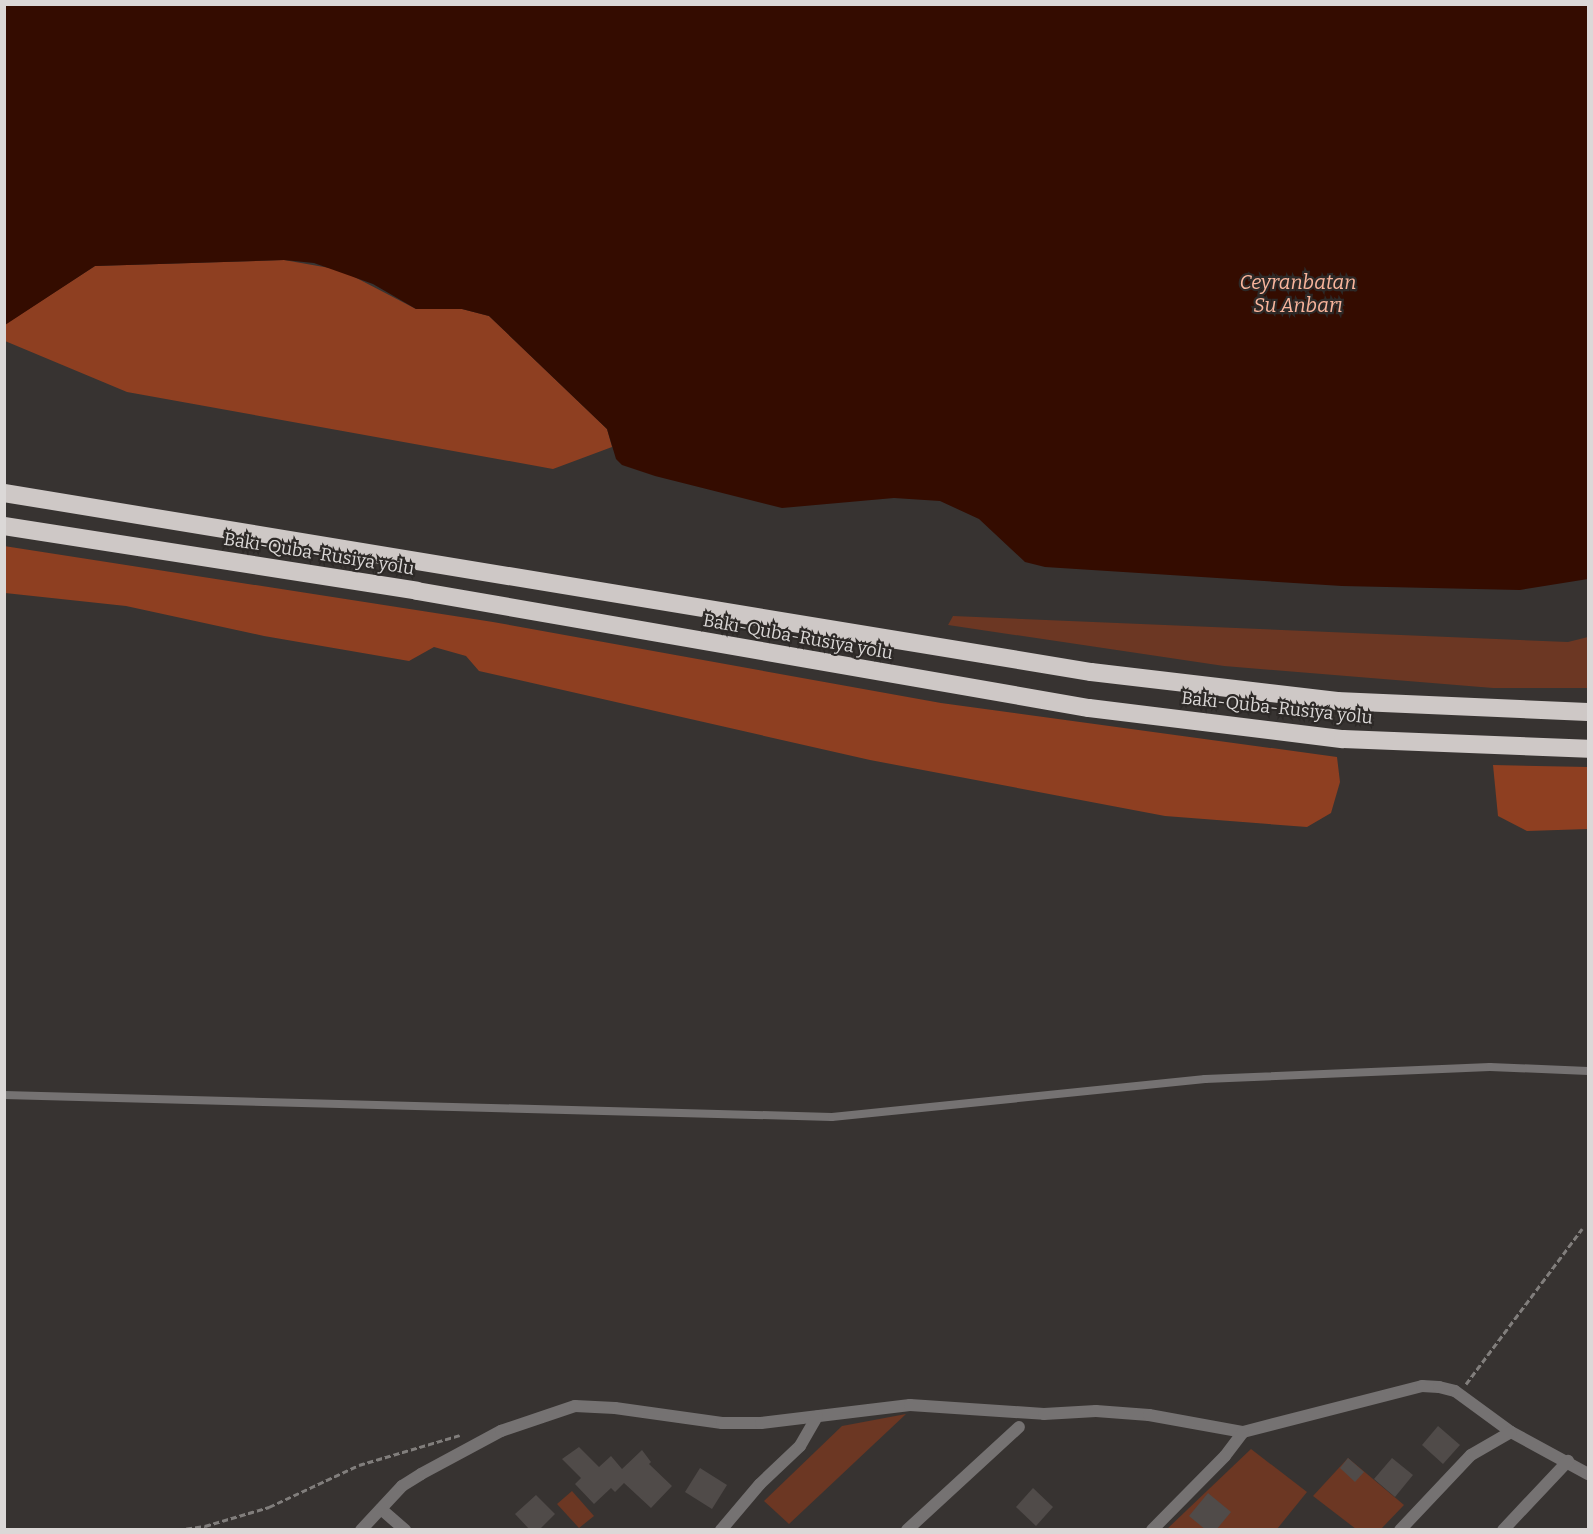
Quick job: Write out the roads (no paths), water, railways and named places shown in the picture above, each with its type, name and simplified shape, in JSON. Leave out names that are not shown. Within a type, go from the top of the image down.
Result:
[{"type":"highway","name":"Bakı-Quba-Rusiya yolu","points":[[4,493],[1091,672],[1337,701],[1588,712]]},
{"type":"highway","name":"Bakı-Quba-Rusiya yolu","points":[[4,526],[417,591],[1089,708],[1343,739],[1588,749]]},
{"type":"street","points":[[362,1530],[402,1486],[501,1431],[575,1407],[615,1408],[722,1423],[817,1417],[910,1405],[960,1406],[1044,1414],[1096,1411],[1149,1415],[1243,1432],[1422,1386],[1455,1391],[1511,1432],[1568,1461],[1588,1474]]},
{"type":"street","points":[[721,1530],[760,1484],[800,1446],[817,1417]]},
{"type":"street","points":[[907,1530],[1019,1427]]},
{"type":"street","points":[[1152,1530],[1225,1456],[1243,1432]]},
{"type":"street","points":[[1400,1530],[1471,1455],[1511,1432]]},
{"type":"street","points":[[1503,1530],[1568,1461]]},
{"type":"street","points":[[381,1509],[405,1530]]},
{"type":"lane","points":[[4,1095],[832,1117],[1205,1079],[1490,1067],[1588,1071]]},
{"type":"water","name":"Ceyranbatan Su Anbarı","points":[[5,4],[1588,5],[1588,579],[1520,590],[1342,586],[1045,567],[1025,562],[979,519],[940,501],[894,498],[782,508],[655,476],[622,465],[616,459],[607,429],[489,316],[462,309],[416,309],[373,284],[314,263],[284,260],[95,266],[5,325]]}]
